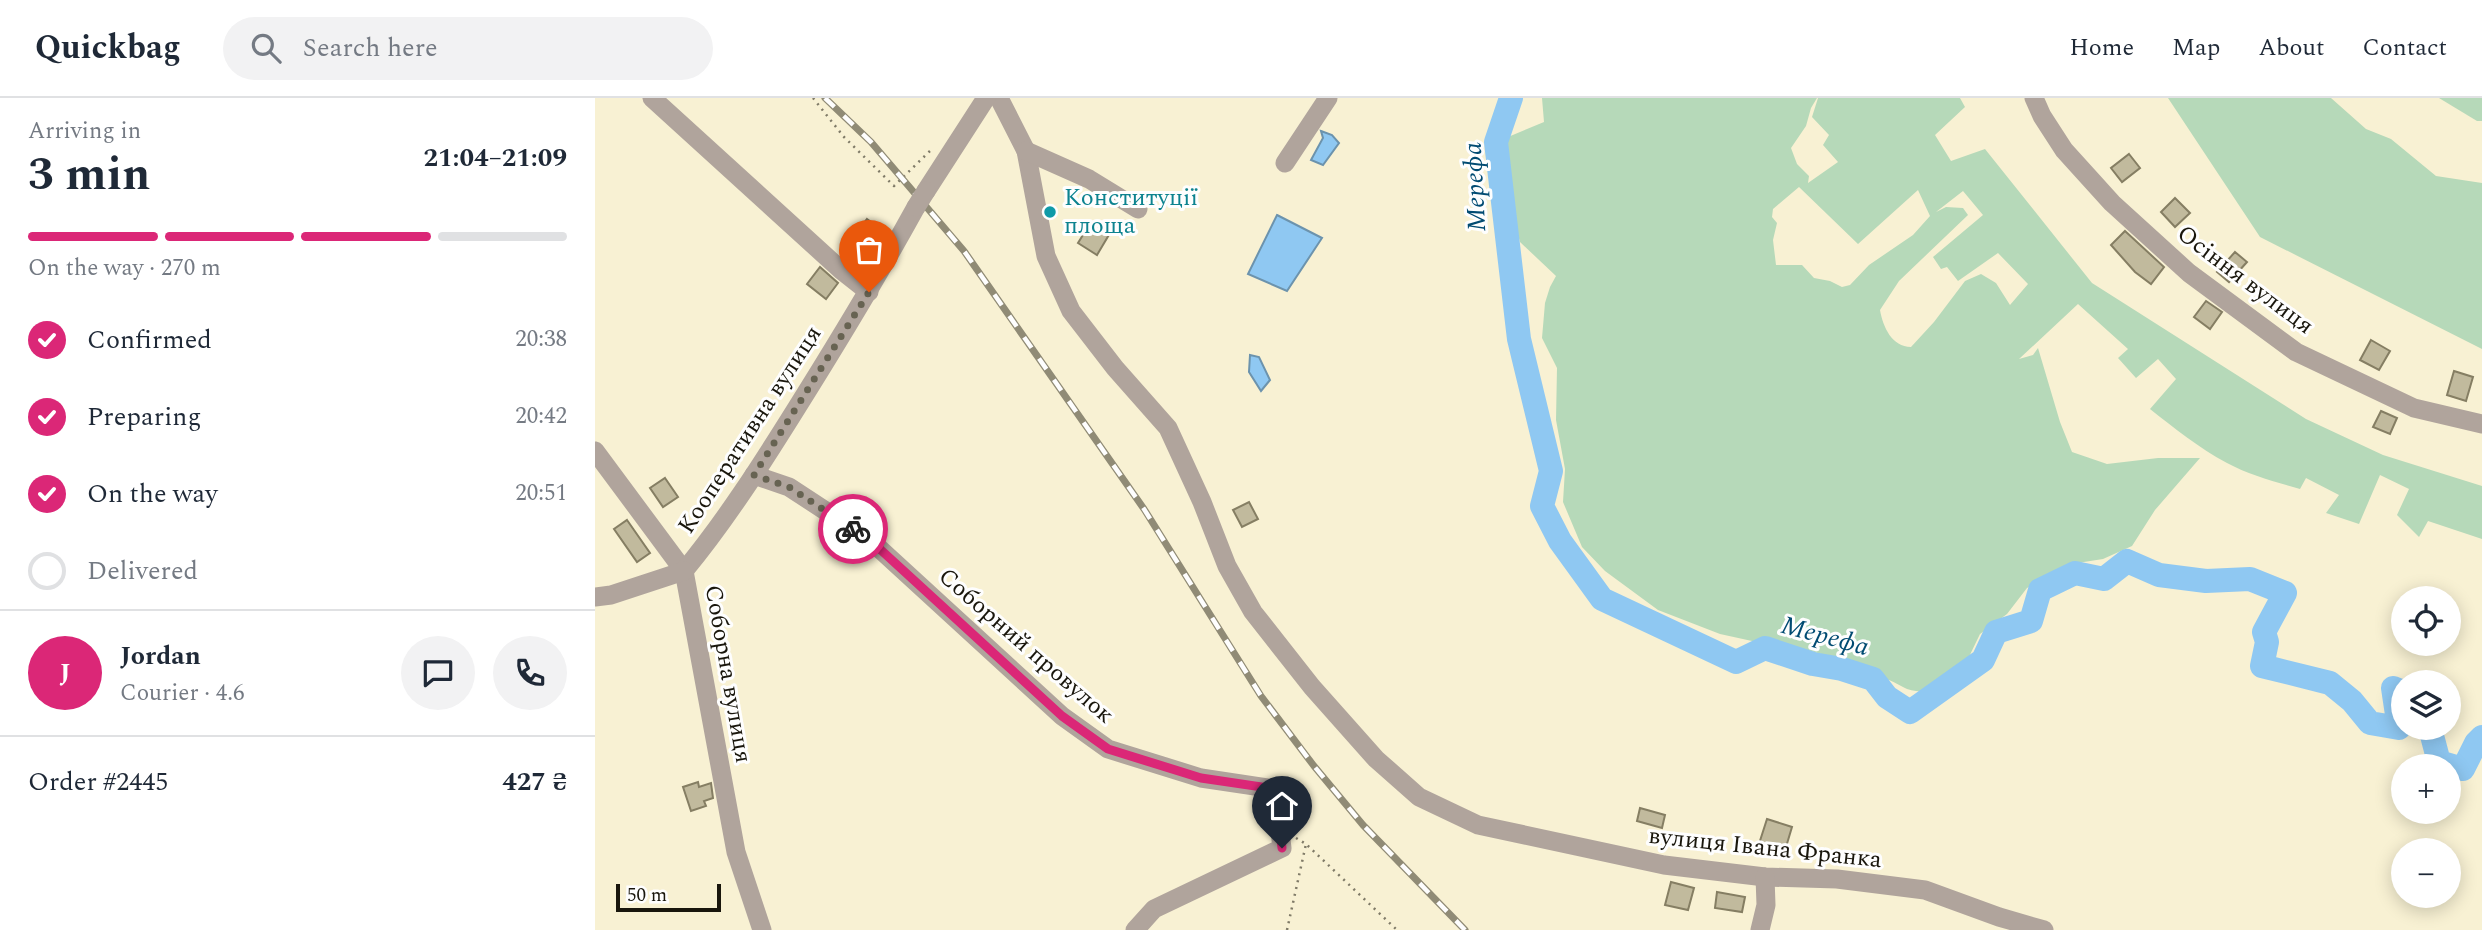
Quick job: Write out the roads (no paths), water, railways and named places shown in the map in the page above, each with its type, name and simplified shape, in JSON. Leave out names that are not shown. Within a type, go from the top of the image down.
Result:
[{"type":"street","points":[[652,98],[841,270],[869,292]]},
{"type":"street","name":"Кооперативна вулиця","points":[[684,571],[713,536],[754,475],[869,292],[921,199],[986,98]]},
{"type":"street","points":[[999,98],[1026,151],[1089,180],[1138,209]]},
{"type":"street","points":[[1285,163],[1328,98]]},
{"type":"street","name":"Осіння вулиця","points":[[2034,98],[2064,150],[2112,203],[2189,273],[2296,352],[2414,408],[2482,424]]},
{"type":"street","name":"вулиця Івана Франка","points":[[1026,151],[1046,256],[1071,311],[1115,368],[1168,428],[1202,502],[1227,566],[1253,612],[1313,687],[1376,759],[1419,797],[1478,825],[1664,865],[1765,877],[1837,879],[1925,890],[2044,930]]},
{"type":"street","name":"Соборна вулиця","points":[[595,451],[684,571],[736,852],[762,930]]},
{"type":"street","name":"Соборний провулок","points":[[754,475],[789,487],[870,540],[1062,716],[1108,749],[1201,778],[1275,789],[1282,848],[1154,909],[1135,930]]},
{"type":"street","points":[[595,597],[611,595],[684,571]]},
{"type":"street","points":[[1760,930],[1766,905],[1765,877]]},
{"type":"water","points":[[1321,131],[1332,135],[1339,143],[1323,165],[1311,160],[1323,138]]},
{"type":"water","points":[[1277,215],[1322,238],[1287,291],[1248,274]]},
{"type":"water","points":[[1250,355],[1259,357],[1270,380],[1261,391],[1249,372]]},
{"type":"waterway","name":"Мерефа","points":[[1511,98],[1496,142],[1519,339],[1551,471],[1542,506],[1560,541],[1602,599],[1736,662],[1765,648],[1813,664],[1842,669],[1873,679],[1887,697],[1910,712],[1983,660],[1996,632],[2031,621],[2040,590],[2075,573],[2104,579],[2127,561],[2159,575],[2206,581],[2250,579],[2285,593],[2264,632],[2267,642],[2262,666],[2330,683],[2352,701],[2370,723],[2391,727]]},
{"type":"waterway","name":"Мерефа","points":[[2433,740],[2439,762],[2463,769],[2482,737]]},
{"type":"railway","points":[[825,98],[871,142],[964,251],[1144,509],[1261,696],[1314,766],[1363,825],[1465,930]]},
{"type":"place","name":"Конституції площа","points":[[1050,212]]}]
